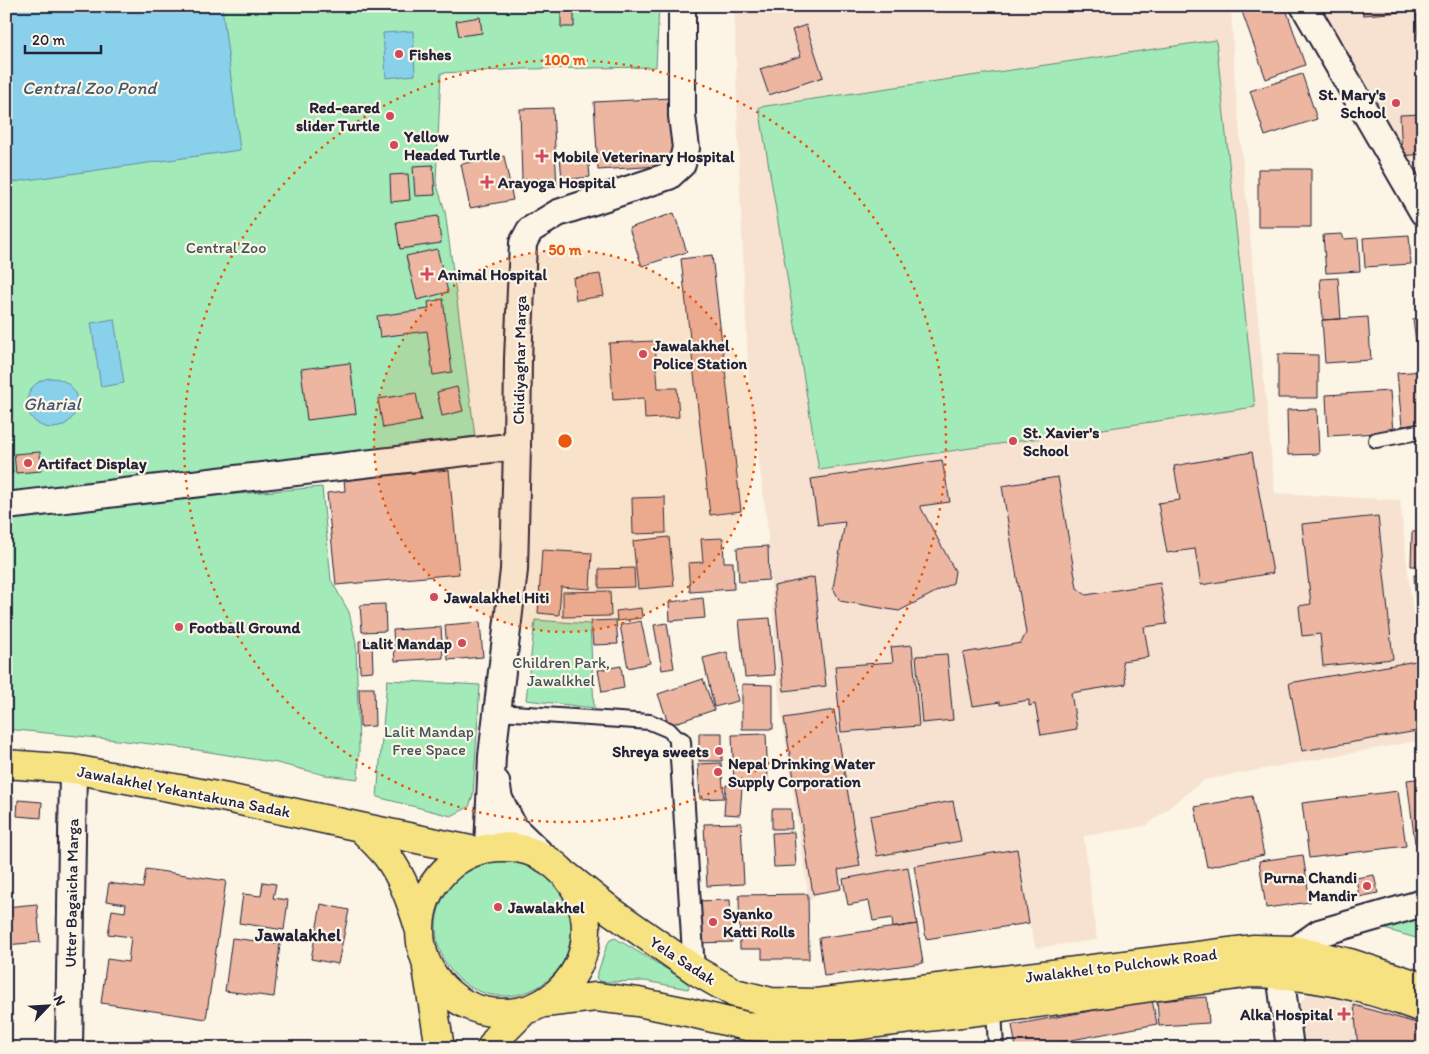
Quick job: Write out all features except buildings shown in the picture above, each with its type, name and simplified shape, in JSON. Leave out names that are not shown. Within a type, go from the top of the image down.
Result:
[{"type":"main road","name":"Jawalakhel Yekantakuna Sadak","points":[[6,764],[74,769],[227,798],[360,828],[481,849]]},
{"type":"main road","points":[[360,828],[387,857],[401,880],[412,905],[426,962],[440,1048]]},
{"type":"main road","points":[[419,931],[423,905],[434,882],[452,863],[481,849],[506,846],[525,849],[543,856],[567,876],[580,897],[586,921],[585,945],[577,969],[563,988],[534,1007],[497,1038],[491,1048]]},
{"type":"main road","name":"Yela Sadak","points":[[567,876],[625,921],[694,970],[735,993],[770,1002],[816,1004]]},
{"type":"main road","name":"Jwalakhel to Pulchowk Road","points":[[816,1004],[1254,949],[1295,950],[1350,963],[1423,987]]},
{"type":"main road","points":[[426,962],[442,987],[466,1005],[495,1013],[596,997],[638,1002],[801,1038],[836,1028],[1252,974],[1305,976],[1357,987],[1423,1008]]},
{"type":"street","name":"Chidiyaghar Marga","points":[[481,849],[514,570],[518,360],[523,243],[530,230],[558,213],[669,176],[682,164],[686,148],[682,116],[682,6]]},
{"type":"street","points":[[1304,6],[1423,212]]},
{"type":"street","points":[[6,506],[517,446]]},
{"type":"street","points":[[680,742],[694,970]]},
{"type":"street","name":"Chidiyaghar Marga","points":[[492,756],[499,799],[514,828],[543,856]]},
{"type":"street","name":"Utter Bagaicha Marga","points":[[69,1048],[74,769]]},
{"type":"street","points":[[1290,1048],[1280,974],[1285,962],[1295,950],[1319,932],[1423,903]]},
{"type":"lane","points":[[1376,440],[1423,431]]},
{"type":"lane","points":[[497,712],[650,722],[669,730],[680,742]]},
{"type":"lane","points":[[994,1009],[996,1048]]},
{"type":"shaded area","name":"St. Xavier's School","points":[[734,6],[1231,6],[1235,83],[1275,493],[1400,500],[1418,659],[1423,682],[1423,740],[1204,780],[1146,826],[1084,836],[1097,940],[1036,948],[1029,923],[1017,850],[843,879],[809,901],[779,698],[767,523],[749,388]]},
{"type":"shaded area","name":"St. Mary's School","points":[[1314,6],[1423,6],[1423,199]]},
{"type":"shaded area","name":"Alka Hospital","points":[[1309,993],[1423,1023],[1423,1048],[1297,1048],[1294,1028],[1298,1005]]},
{"type":"green space","name":"Central Zoo","points":[[6,6],[659,6],[656,67],[525,69],[441,73],[436,182],[445,211],[475,436],[6,499]]},
{"type":"green space","points":[[1216,40],[1255,407],[819,470],[759,107]]},
{"type":"green space","name":"Football Ground","points":[[322,487],[331,580],[349,612],[356,643],[358,779],[325,775],[277,763],[185,748],[6,729],[6,513]]},
{"type":"green space","name":"Children Park, Jawalkhel","points":[[535,620],[590,624],[594,708],[526,700]]},
{"type":"green space","name":"Lalit Mandap Free Space","points":[[387,680],[480,685],[473,795],[469,807],[451,816],[377,797]]},
{"type":"green space","points":[[504,860],[530,865],[542,871],[552,880],[561,890],[567,902],[572,928],[567,954],[561,966],[552,976],[542,985],[530,991],[504,996],[478,991],[466,985],[456,976],[447,966],[441,954],[436,928],[441,902],[447,890],[456,880],[466,871],[478,865]]},
{"type":"green space","points":[[1423,917],[1423,940],[1381,928]]},
{"type":"green space","points":[[615,938],[690,983],[688,989],[645,981],[599,981],[596,978],[607,945],[610,940]]},
{"type":"water","name":"Central Zoo Pond","points":[[6,6],[222,6],[240,150],[6,183]]},
{"type":"water","name":"Fishes","points":[[413,31],[415,75],[386,78],[383,33]]},
{"type":"water","points":[[114,319],[124,383],[101,387],[91,323]]},
{"type":"water","name":"Gharial","points":[[47,378],[57,378],[70,385],[77,398],[77,408],[70,421],[57,428],[47,428],[38,424],[31,417],[27,408],[27,398],[31,389],[38,382]]},
{"type":"place","name":"Fishes","points":[[399,54]]},
{"type":"place","name":"St. Mary's School","points":[[1396,103]]},
{"type":"place","name":"Red-eared slider Turtle","points":[[390,116]]},
{"type":"place","name":"Yellow Headed Turtle","points":[[394,145]]},
{"type":"place","name":"Mobile Veterinary Hospital","points":[[542,156]]},
{"type":"place","name":"Arayoga Hospital","points":[[487,182]]},
{"type":"place","name":"Animal Hospital","points":[[427,274]]},
{"type":"place","name":"Jawalakhel Police Station","points":[[643,354]]},
{"type":"place","name":"St. Xavier's School","points":[[1013,441]]},
{"type":"place","name":"Artifact Display","points":[[28,463]]},
{"type":"place","name":"Jawalakhel Hiti","points":[[434,597]]},
{"type":"place","name":"Football Ground","points":[[179,627]]},
{"type":"place","name":"Lalit Mandap","points":[[462,643]]},
{"type":"place","name":"Shreya sweets","points":[[719,751]]},
{"type":"place","name":"Nepal Drinking Water Supply Corporation","points":[[718,772]]},
{"type":"place","name":"Purna Chandi Mandir","points":[[1367,886]]},
{"type":"place","name":"Jawalakhel","points":[[498,907]]},
{"type":"place","name":"Syanko Katti Rolls","points":[[713,922]]},
{"type":"place","name":"Alka Hospital","points":[[1344,1014]]},
{"type":"district","name":"Jawalakhel","points":[[298,935]]}]
